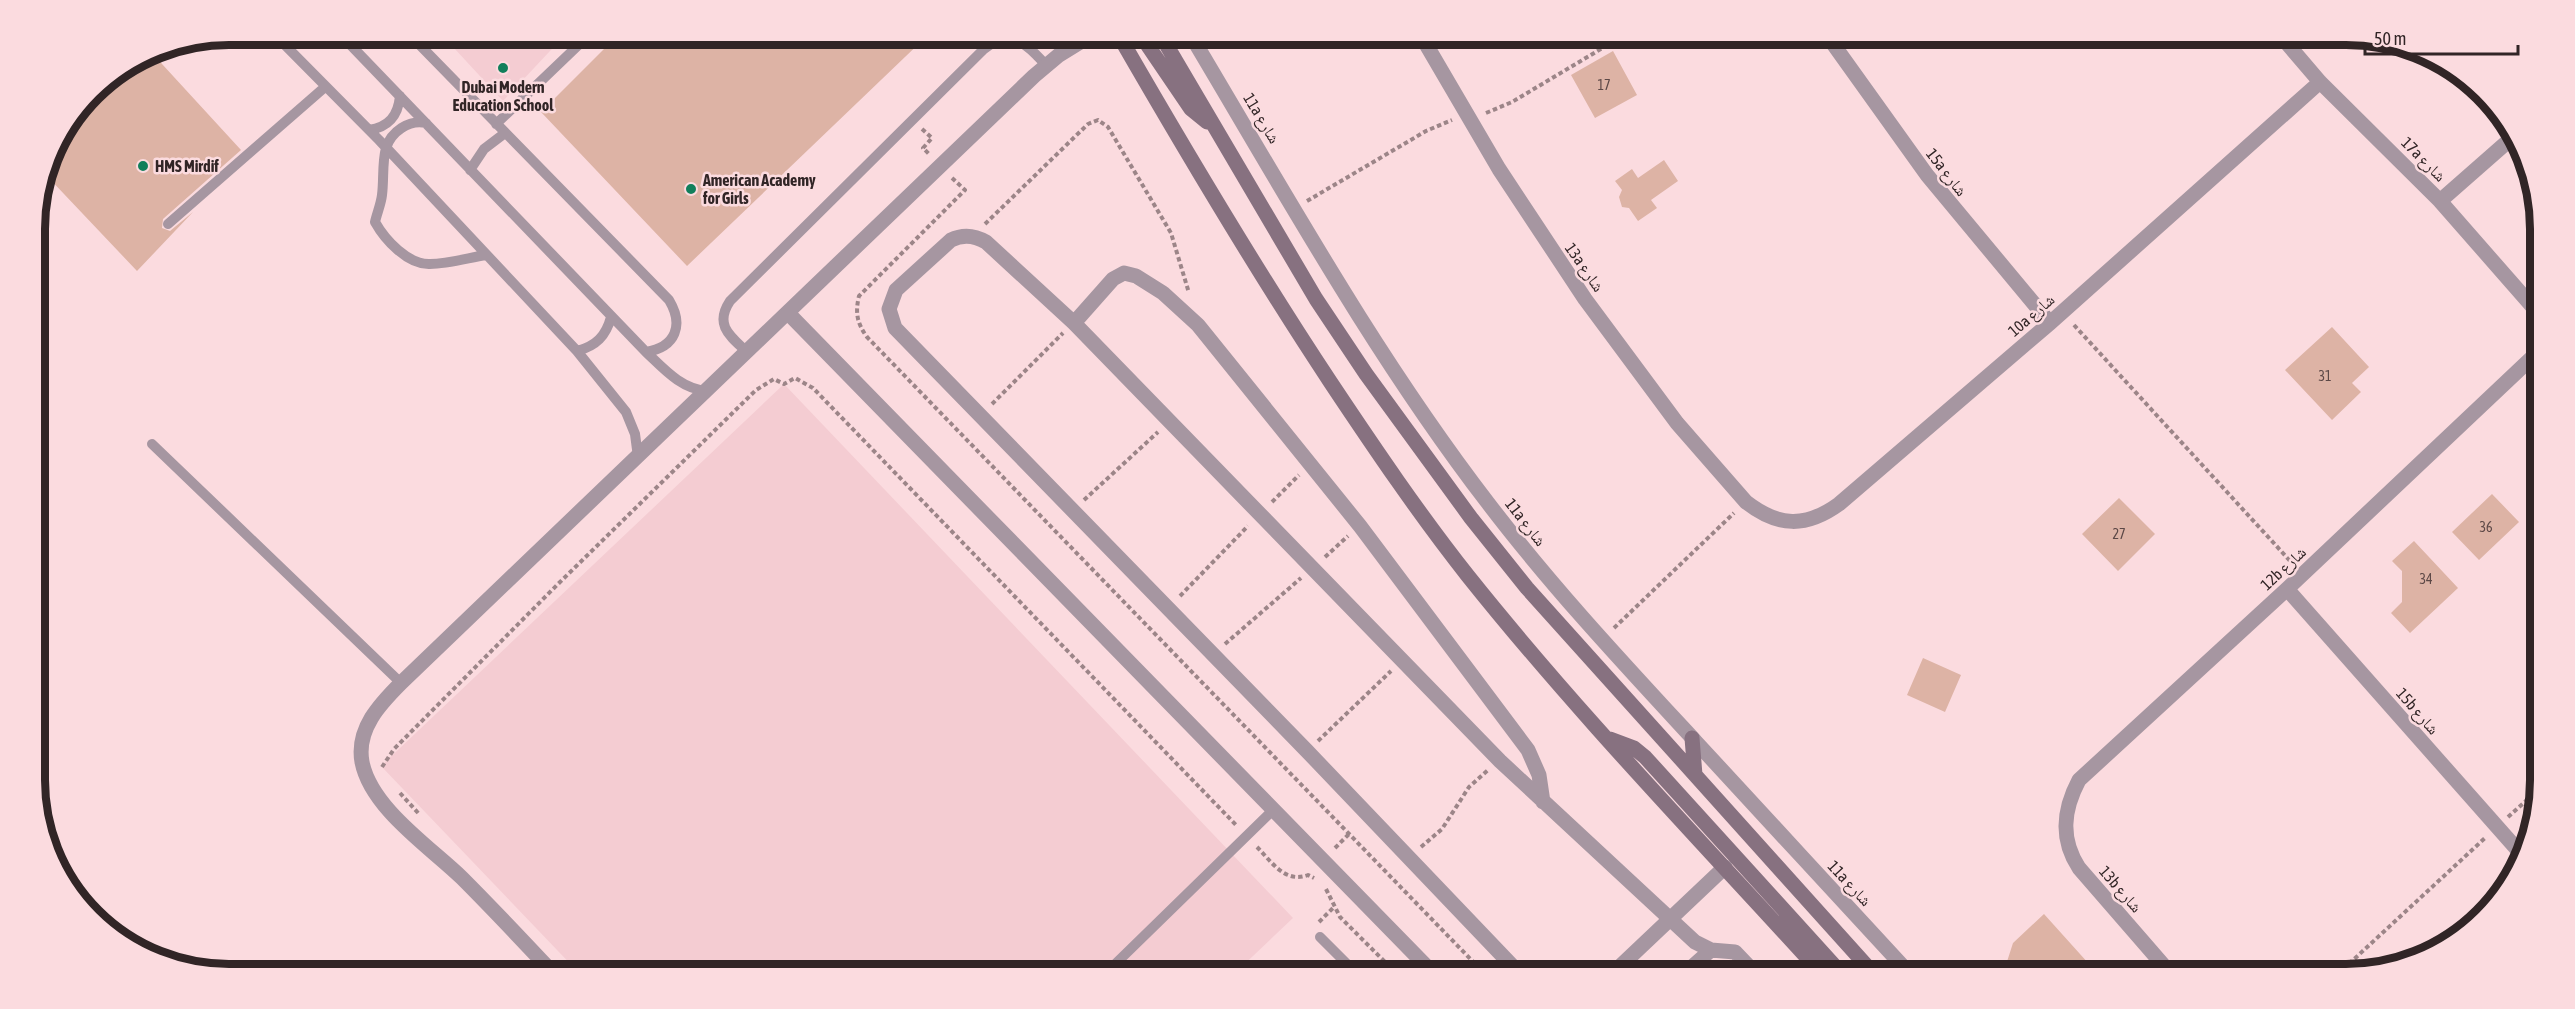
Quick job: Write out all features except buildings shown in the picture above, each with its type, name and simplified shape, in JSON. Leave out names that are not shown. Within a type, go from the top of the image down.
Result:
[{"type":"street","points":[[544,964],[462,878],[394,815],[378,796],[368,779],[362,761],[362,742],[367,725],[377,709],[401,682],[1046,65],[1073,45]]},
{"type":"street","points":[[1125,45],[1279,304],[1386,466],[1474,584],[1608,738],[1813,964]]},
{"type":"street","points":[[1147,45],[1191,109],[1213,125]]},
{"type":"street","points":[[1166,45],[1316,299],[1418,446],[1527,588],[1865,964]]},
{"type":"street","name":"11a شارع","points":[[1198,45],[1364,325],[1403,385],[1487,502],[1602,640],[1901,964]]},
{"type":"street","name":"13a شارع","points":[[1426,45],[1499,169],[1585,298],[1677,423],[1746,502]]},
{"type":"street","name":"15a شارع","points":[[1834,45],[1927,175],[2056,318]]},
{"type":"street","name":"17a شارع","points":[[2288,45],[2320,82],[2440,201],[2530,304]]},
{"type":"street","name":"10a شارع","points":[[1746,502],[1767,516],[1792,522],[1809,520],[1825,514],[2056,318],[2320,82]]},
{"type":"street","points":[[2440,201],[2507,142]]},
{"type":"street","points":[[1510,964],[1214,654],[895,328],[889,309],[896,290],[951,240],[965,236],[979,238],[1074,323],[1500,761],[1543,802],[1700,946],[1711,950],[1735,952],[1746,964]]},
{"type":"street","points":[[1074,323],[1113,279],[1124,273],[1149,283],[1190,316],[1360,526],[1528,750],[1539,775],[1543,802]]},
{"type":"street","points":[[788,313],[1424,964]]},
{"type":"street","name":"12b شارع","points":[[2065,819],[2070,798],[2079,780],[2287,589],[2530,360]]},
{"type":"street","name":"15b شارع","points":[[2287,589],[2517,849]]},
{"type":"street","points":[[1608,738],[1634,748],[1645,757],[1833,964]]},
{"type":"street","points":[[1692,738],[1695,775]]},
{"type":"street","name":"13b شارع","points":[[2065,819],[2065,837],[2070,855],[2162,964]]},
{"type":"street","points":[[1623,964],[1725,867]]},
{"type":"street","points":[[1695,964],[1711,950]]},
{"type":"lane","points":[[285,45],[369,130],[577,351],[626,412],[635,434],[638,457]]},
{"type":"lane","points":[[351,45],[646,352],[673,378],[697,390],[706,391]]},
{"type":"lane","points":[[420,45],[669,300],[675,310],[677,322],[675,334],[668,344],[658,350],[646,352]]},
{"type":"lane","points":[[496,124],[579,45]]},
{"type":"lane","points":[[747,352],[725,329],[724,310],[730,301],[984,49],[991,45]]},
{"type":"lane","points":[[1026,45],[1046,65]]},
{"type":"lane","points":[[168,224],[325,87]]},
{"type":"lane","points":[[369,130],[388,123],[395,116],[400,96]]},
{"type":"lane","points":[[426,123],[417,121],[408,123],[399,130],[386,148],[382,197],[375,222],[380,231],[405,254],[419,263],[430,264],[486,255]]},
{"type":"lane","points":[[470,170],[484,149],[505,133]]},
{"type":"lane","points":[[577,351],[587,348],[603,336],[611,317]]},
{"type":"lane","points":[[152,444],[401,682]]},
{"type":"lane","points":[[1115,964],[1273,810]]},
{"type":"lane","points":[[1320,937],[1347,964]]},
{"type":"path","points":[[979,238],[989,219],[1088,124],[1098,120],[1108,127],[1171,233],[1190,297],[1190,316]]},
{"type":"path","points":[[2056,318],[2303,574]]},
{"type":"path","points":[[981,415],[1074,323]]},
{"type":"path","points":[[388,776],[381,766],[394,749],[756,390],[774,379],[784,384],[795,378],[813,388],[1246,836],[1287,875],[1293,878],[1308,875],[1319,880],[1340,917],[1387,964]]},
{"type":"path","points":[[1072,510],[1169,421]]},
{"type":"path","points":[[1168,608],[1310,464]]},
{"type":"path","points":[[1602,640],[1746,502]]},
{"type":"path","points":[[1214,654],[1360,526]]},
{"type":"path","points":[[1307,751],[1402,660]]},
{"type":"path","points":[[1409,858],[1442,829],[1469,787],[1500,761]]},
{"type":"path","points":[[392,784],[423,818]]},
{"type":"path","points":[[2349,964],[2528,798]]},
{"type":"shaded area","name":"Dubai Modern Education School","points":[[451,45],[556,45],[503,101]]},
{"type":"shaded area","points":[[784,384],[1293,918],[1245,964],[570,964],[381,766]]},
{"type":"place","name":"Dubai Modern Education School","points":[[503,68]]},
{"type":"place","name":"HMS Mirdif","points":[[143,166]]},
{"type":"place","name":"American Academy for Girls","points":[[691,189]]}]
